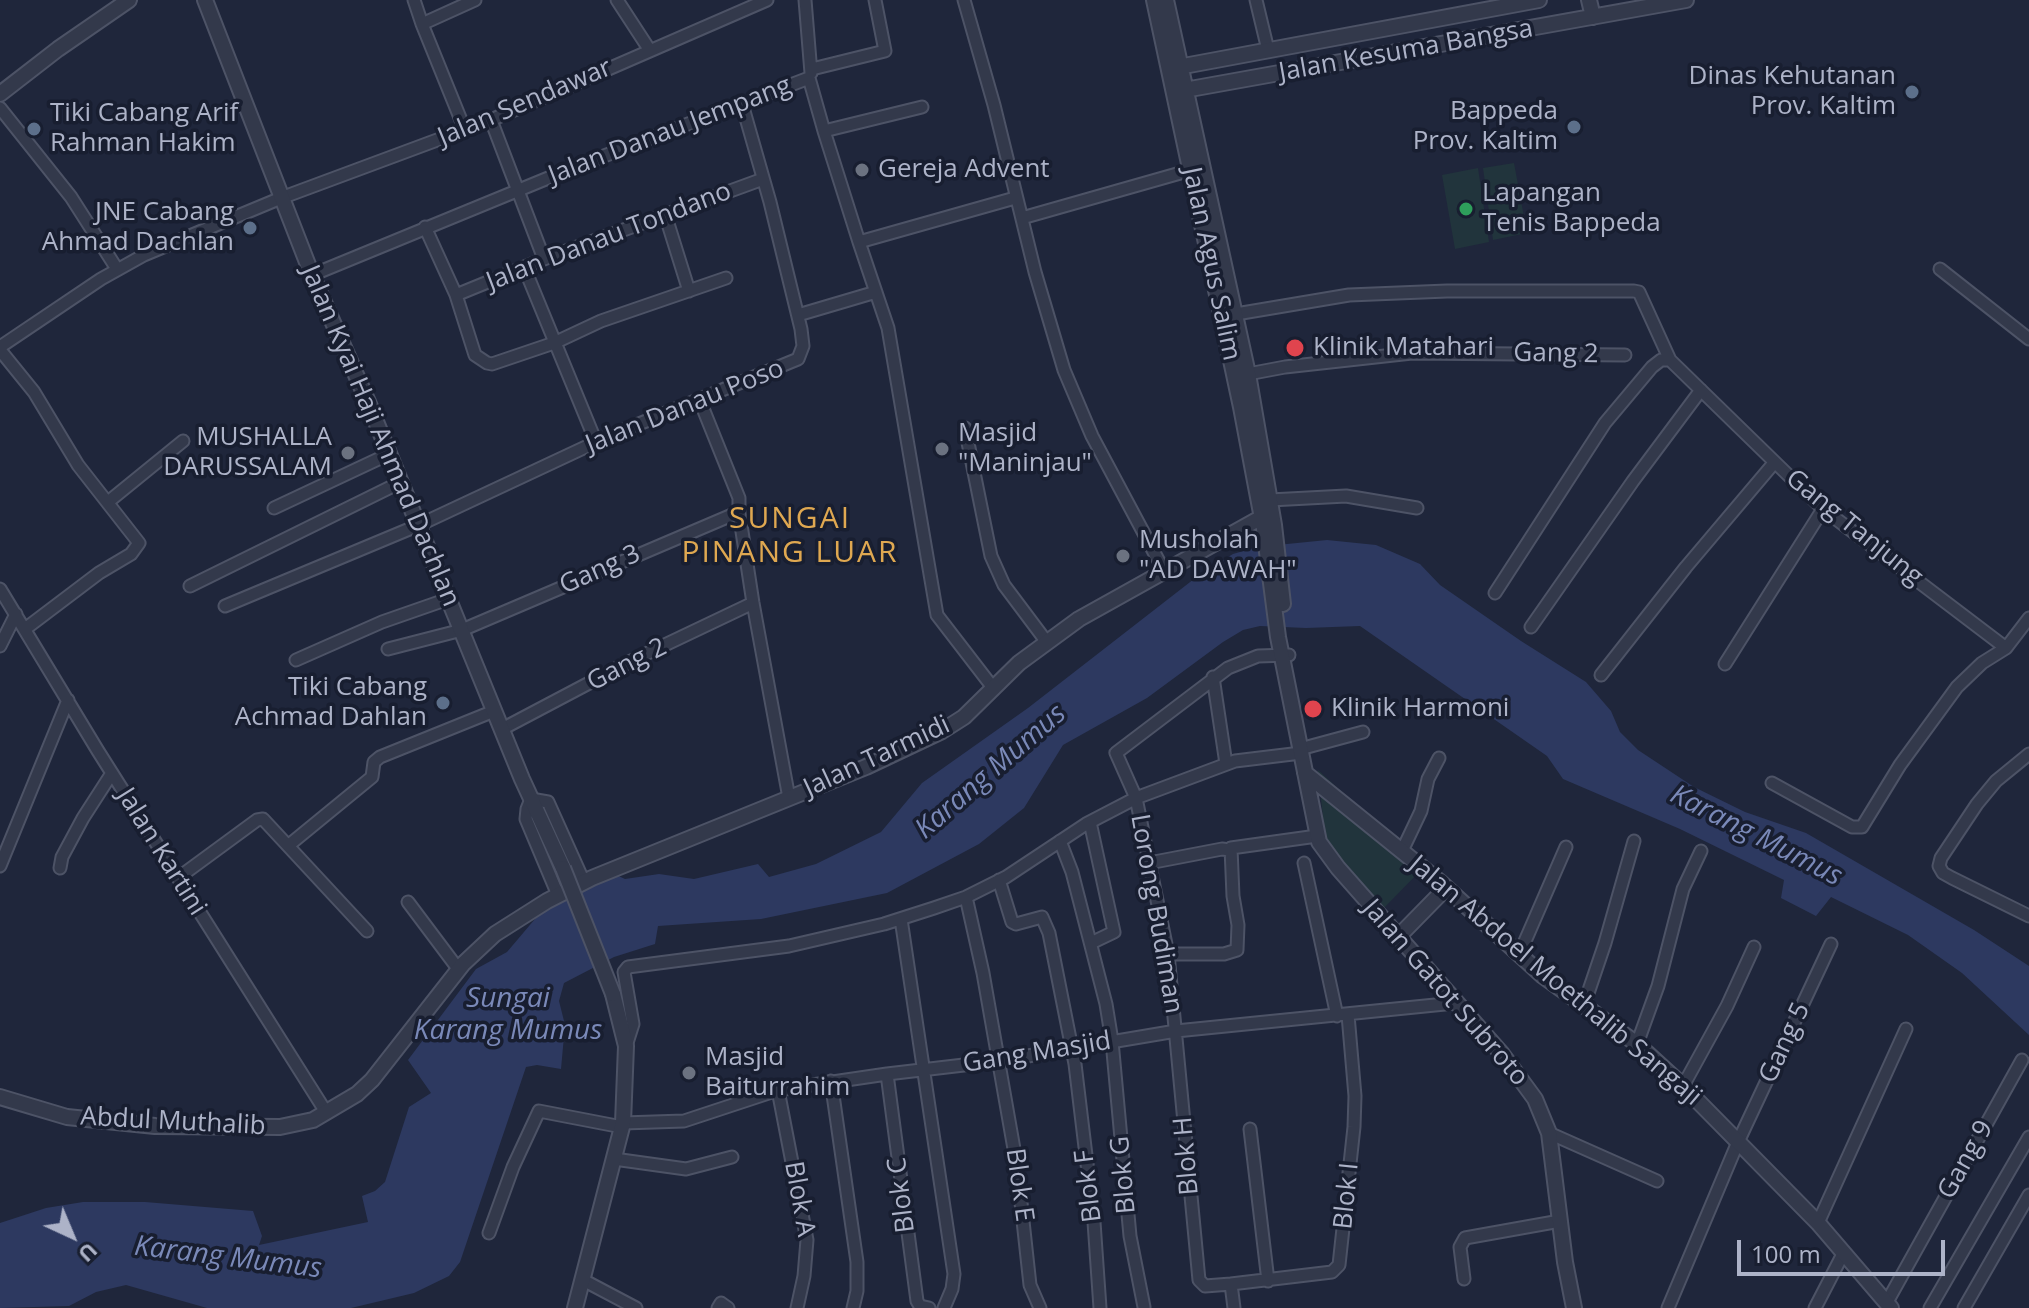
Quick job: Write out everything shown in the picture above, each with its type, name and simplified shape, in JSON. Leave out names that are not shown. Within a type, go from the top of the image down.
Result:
[{"type":"street","points":[[0,94],[129,0]]},
{"type":"street","name":"Jalan Kyai Haji Ahmad Dachlan","points":[[205,0],[312,275],[531,799],[563,868],[624,1030],[622,1125],[583,1280],[580,1306]]},
{"type":"street","points":[[214,26],[217,0]]},
{"type":"street","points":[[414,0],[465,130]]},
{"type":"street","points":[[422,24],[475,0]]},
{"type":"street","points":[[617,0],[649,49]]},
{"type":"street","name":"Jalan Sendawar","points":[[0,349],[117,269],[144,255],[281,198],[491,120],[767,0]]},
{"type":"street","points":[[805,0],[811,73],[885,51],[875,0]]},
{"type":"street","points":[[964,0],[1055,345],[1092,436],[1164,571]]},
{"type":"street","name":"Jalan Agus Salim","points":[[1154,0],[1175,68]]},
{"type":"street","name":"Jalan Agus Salim","points":[[1166,0],[1180,91],[1248,374],[1255,450],[1267,524]]},
{"type":"street","points":[[1256,0],[1268,50]]},
{"type":"street","name":"Jalan Kesuma Bangsa","points":[[1175,68],[1539,0]]},
{"type":"street","points":[[1589,0],[1593,17]]},
{"type":"street","name":"Jalan Kesuma Bangsa","points":[[1180,91],[1686,0]]},
{"type":"street","name":"Jalan Danau Jempang","points":[[312,275],[519,189],[742,104],[811,73],[824,131],[888,328],[937,615],[994,689]]},
{"type":"street","name":"Jalan Agus Salim","points":[[1180,91],[1191,170],[1221,316],[1270,500],[1267,524]]},
{"type":"street","name":"Jalan Danau Poso","points":[[419,525],[596,442],[794,362],[801,354],[803,346],[798,315],[742,104]]},
{"type":"street","points":[[824,131],[922,107]]},
{"type":"street","points":[[0,108],[71,197],[117,269]]},
{"type":"street","points":[[491,120],[544,259]]},
{"type":"street","points":[[1022,218],[1191,170]]},
{"type":"street","name":"Jalan Danau Tondano","points":[[456,295],[544,259],[763,179]]},
{"type":"street","points":[[859,242],[1015,198]]},
{"type":"street","points":[[665,214],[689,291]]},
{"type":"street","points":[[425,227],[456,295],[475,355],[492,364],[554,343],[601,321],[726,278]]},
{"type":"street","points":[[524,267],[596,442]]},
{"type":"street","points":[[1940,269],[2029,339]]},
{"type":"street","points":[[798,315],[876,292]]},
{"type":"street","name":"Gang Tanjung","points":[[1236,314],[1325,297],[1400,292],[1639,292],[1673,362],[1774,463],[1823,509],[2009,644]]},
{"type":"street","points":[[1221,316],[1236,314]]},
{"type":"street","points":[[0,349],[34,392],[78,465],[139,539],[139,546],[25,629]]},
{"type":"street","name":"Gang 2","points":[[1248,374],[1412,353],[1625,355]]},
{"type":"street","points":[[1495,593],[1605,423],[1652,367],[1661,360],[1673,362]]},
{"type":"street","points":[[1531,627],[1701,390]]},
{"type":"street","points":[[700,401],[732,474],[739,498],[753,603],[789,798]]},
{"type":"street","points":[[965,428],[991,556],[1004,585],[1046,641]]},
{"type":"street","points":[[108,502],[183,441]]},
{"type":"street","points":[[274,508],[389,454]]},
{"type":"street","points":[[1601,675],[1686,567],[1774,463]]},
{"type":"street","points":[[190,586],[401,482]]},
{"type":"street","points":[[1270,500],[1346,496],[1417,508]]},
{"type":"street","points":[[1725,664],[1823,509]]},
{"type":"street","name":"Gang 3","points":[[388,649],[462,630],[739,512]]},
{"type":"street","name":"Jalan Tarmidi","points":[[553,898],[584,882],[866,767],[942,731],[964,717],[1046,641],[1095,609],[1164,571],[1267,524]]},
{"type":"street","name":"Jalan Gatot Subroto","points":[[1267,524],[1287,676],[1317,836],[1338,868],[1502,1054],[1541,1110],[1549,1133],[1574,1308]]},
{"type":"street","points":[[225,606],[419,525]]},
{"type":"street","name":"Jalan Kartini","points":[[0,589],[326,1112]]},
{"type":"street","points":[[296,660],[382,622],[448,599]]},
{"type":"street","name":"Gang 2","points":[[502,729],[629,662],[753,603]]},
{"type":"street","points":[[0,646],[16,614]]},
{"type":"street","points":[[1772,783],[1852,827],[1860,828],[1900,765],[1957,687],[1982,663],[2009,644],[2026,622]]},
{"type":"street","points":[[2026,622],[2029,639]]},
{"type":"street","points":[[1226,764],[1213,677],[1253,657],[1285,647]]},
{"type":"street","name":"Lorong Budiman","points":[[1176,1031],[1168,954],[1136,798],[1116,753],[1213,677]]},
{"type":"street","points":[[0,866],[68,700]]},
{"type":"street","points":[[289,845],[372,777],[375,761],[494,711]]},
{"type":"street","points":[[626,1046],[633,1024],[624,972],[628,967],[780,947],[901,919],[966,897],[999,880],[1090,822],[1136,798],[1226,764],[1363,732]]},
{"type":"street","points":[[2029,754],[1996,781],[1977,804],[1941,858],[1940,870],[2029,916]]},
{"type":"street","points":[[1402,851],[1421,811],[1428,779],[1439,758]]},
{"type":"street","points":[[60,868],[62,857],[83,818],[112,773]]},
{"type":"street","name":"Jalan Abdoel Moethalib Sangaji","points":[[1305,773],[1446,888],[1543,976],[1637,1044],[1683,1086],[1818,1223],[1889,1305]]},
{"type":"street","points":[[553,898],[526,819],[531,799],[548,802],[584,882]]},
{"type":"street","points":[[178,878],[257,820],[267,821],[367,931]]},
{"type":"street","points":[[1090,822],[1114,932],[1091,943]]},
{"type":"street","points":[[1149,863],[1317,836]]},
{"type":"street","name":"Blok G","points":[[1060,841],[1072,872],[1091,943],[1112,1041],[1130,1236],[1144,1307]]},
{"type":"street","points":[[1584,1005],[1634,841]]},
{"type":"street","points":[[1519,955],[1566,847]]},
{"type":"street","points":[[1168,954],[1224,954],[1237,950],[1238,925],[1230,850]]},
{"type":"street","points":[[1637,1044],[1658,986],[1683,889],[1701,851]]},
{"type":"street","name":"Blok I","points":[[1199,1280],[1205,1286],[1332,1272],[1340,1260],[1355,1096],[1342,1015],[1304,863]]},
{"type":"street","name":"Blok F","points":[[999,880],[1012,922],[1016,924],[1040,917],[1046,921],[1075,1064],[1094,1222],[1100,1308]]},
{"type":"street","points":[[1398,937],[1446,888]]},
{"type":"street","name":"Blok E","points":[[966,897],[983,973],[1017,1166],[1030,1285],[1040,1308]]},
{"type":"street","name":"Abdul Muthalib","points":[[0,1097],[67,1117],[155,1126],[280,1127],[305,1123],[357,1094],[372,1080],[459,970],[495,934],[553,898]]},
{"type":"street","points":[[408,902],[459,970]]},
{"type":"street","points":[[901,919],[954,1274],[944,1308]]},
{"type":"street","name":"Gang 5","points":[[1668,1308],[1738,1142],[1831,944]]},
{"type":"street","points":[[1683,1086],[1727,1006],[1754,947]]},
{"type":"street","name":"Gang Masjid","points":[[622,1125],[684,1121],[778,1090],[831,1081],[998,1061],[1176,1031],[1455,1003]]},
{"type":"street","points":[[1818,1223],[1906,1029]]},
{"type":"street","name":"Blok H","points":[[1176,1031],[1199,1280]]},
{"type":"street","name":"Gang 9","points":[[1889,1305],[2022,1060]]},
{"type":"street","name":"Blok C","points":[[887,1074],[917,1301],[920,1306],[929,1308]]},
{"type":"street","points":[[831,1081],[857,1262],[857,1291],[853,1308]]},
{"type":"street","name":"Blok A","points":[[778,1090],[807,1240],[797,1308]]},
{"type":"street","points":[[489,1233],[513,1167],[539,1111],[622,1125]]},
{"type":"street","points":[[1250,1129],[1268,1281]]},
{"type":"street","points":[[1549,1133],[1657,1181]]},
{"type":"street","points":[[1930,1308],[2029,1137]]},
{"type":"street","points":[[614,1159],[686,1169],[732,1157]]},
{"type":"street","points":[[1964,1308],[2029,1195]]},
{"type":"street","points":[[1464,1279],[1460,1247],[1465,1238],[1560,1221]]},
{"type":"street","points":[[1815,1308],[1844,1252]]},
{"type":"street","points":[[583,1280],[636,1308]]},
{"type":"street","points":[[1231,1284],[1234,1308]]},
{"type":"shaded area","points":[[1514,163],[1527,233],[1493,240],[1483,168]]},
{"type":"shaded area","name":"Lapangan Tenis Bappeda","points":[[1478,168],[1489,242],[1455,249],[1442,175]]},
{"type":"shaded area","points":[[1318,770],[1424,867],[1382,910],[1326,846]]},
{"type":"water","name":"Sungai Karang Mumus","points":[[1327,540],[1376,545],[1420,564],[1440,585],[1586,682],[1611,711],[1620,732],[1638,750],[1694,787],[1745,812],[1806,833],[1974,930],[2029,966],[2029,1035],[1962,973],[1908,935],[1831,897],[1816,916],[1781,898],[1784,880],[1680,829],[1563,779],[1547,756],[1360,626],[1260,626],[1243,630],[1223,642],[1147,698],[1063,745],[1024,808],[979,844],[887,893],[761,919],[658,926],[655,944],[614,957],[564,983],[559,1001],[565,1025],[561,1069],[537,1065],[526,1067],[460,1262],[449,1276],[414,1293],[351,1308],[207,1308],[126,1285],[96,1292],[69,1306],[0,1308],[0,1223],[46,1208],[83,1202],[145,1202],[253,1211],[262,1236],[259,1245],[368,1222],[362,1196],[375,1191],[385,1182],[409,1107],[431,1093],[408,1060],[476,969],[507,952],[546,906],[612,873],[625,879],[659,874],[694,879],[758,864],[769,877],[816,864],[881,832],[922,783],[1028,708],[1203,572],[1233,554],[1257,547]]},
{"type":"place","name":"Dinas Kehutanan Prov. Kaltim","points":[[1912,92]]},
{"type":"place","name":"Bappeda Prov. Kaltim","points":[[1574,127]]},
{"type":"place","name":"Tiki Cabang Arif Rahman Hakim","points":[[34,129]]},
{"type":"place","name":"Gereja Advent","points":[[862,170]]},
{"type":"place","name":"Lapangan Tenis Bappeda","points":[[1466,209]]},
{"type":"place","name":"JNE Cabang Ahmad Dachlan","points":[[250,228]]},
{"type":"place","name":"Klinik Matahari","points":[[1295,348]]},
{"type":"place","name":"Masjid \"Maninjau\"","points":[[942,449]]},
{"type":"place","name":"MUSHALLA DARUSSALAM","points":[[348,453]]},
{"type":"place","name":"Musholah \"AD DAWAH\"","points":[[1123,556]]},
{"type":"place","name":"Tiki Cabang Achmad Dahlan","points":[[443,703]]},
{"type":"place","name":"Klinik Harmoni","points":[[1313,709]]},
{"type":"place","name":"Masjid Baiturrahim","points":[[689,1073]]},
{"type":"district","name":"SUNGAI PINANG LUAR","points":[[790,536]]},
{"type":"water label","name":"Karang Mumus","points":[[991,772]]},
{"type":"water label","name":"Karang Mumus","points":[[1756,836]]},
{"type":"water label","name":"Karang Mumus","points":[[228,1258]]}]
